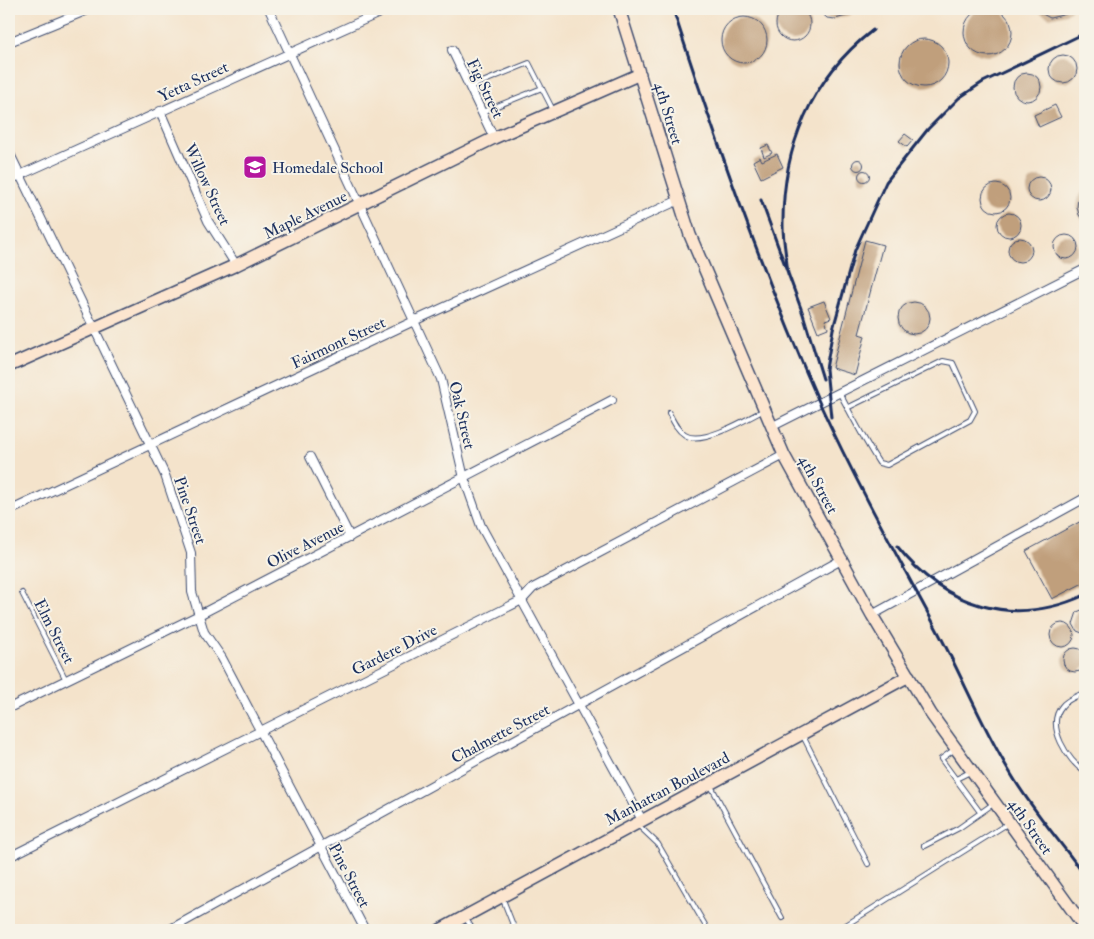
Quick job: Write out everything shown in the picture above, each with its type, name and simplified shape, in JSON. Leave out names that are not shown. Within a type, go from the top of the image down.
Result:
[{"type":"street","points":[[9,42],[90,9]]},
{"type":"street","name":"Oak Street","points":[[269,9],[442,378],[464,478],[482,526],[639,822]]},
{"type":"street","name":"Yetta Street","points":[[9,180],[289,52],[388,9]]},
{"type":"street","name":"4th Street","points":[[620,9],[690,235],[784,455],[872,615],[932,714],[1085,928]]},
{"type":"street","name":"Fig Street","points":[[452,50],[494,138]]},
{"type":"street","name":"Maple Avenue","points":[[9,366],[236,265],[494,138],[640,74]]},
{"type":"street","name":"Willow Street","points":[[160,112],[208,221],[236,265]]},
{"type":"street","name":"Pine Street","points":[[9,152],[165,475],[192,553],[192,592],[204,632],[222,658],[365,930]]},
{"type":"street","name":"Fairmont Street","points":[[9,511],[414,321],[679,200]]},
{"type":"street","points":[[771,427],[1085,269]]},
{"type":"street","name":"Olive Avenue","points":[[9,708],[199,615],[612,400]]},
{"type":"street","name":"Gardere Drive","points":[[9,857],[522,600],[533,588],[784,455]]},
{"type":"street","points":[[310,457],[350,537]]},
{"type":"street","points":[[872,615],[1085,498]]},
{"type":"street","name":"Chalmette Street","points":[[169,930],[579,706],[842,559]]},
{"type":"street","name":"Manhattan Boulevard","points":[[440,930],[910,676]]},
{"type":"lane","points":[[470,87],[529,63],[554,112]]},
{"type":"lane","points":[[482,112],[542,88]]},
{"type":"lane","points":[[838,392],[879,463],[887,465],[970,420],[976,412],[953,363],[943,361],[848,408]]},
{"type":"lane","points":[[669,413],[679,431],[687,436],[697,437],[717,432],[764,410]]},
{"type":"lane","name":"Elm Street","points":[[22,593],[66,680]]},
{"type":"lane","points":[[1085,692],[1063,704],[1059,710],[1057,721],[1063,750],[1074,764],[1085,772]]},
{"type":"lane","points":[[802,734],[868,864]]},
{"type":"lane","points":[[956,749],[941,759],[980,812]]},
{"type":"lane","points":[[956,779],[972,771]]},
{"type":"lane","points":[[710,784],[782,918]]},
{"type":"lane","points":[[924,846],[959,828],[994,802]]},
{"type":"lane","points":[[639,822],[658,844],[708,930]]},
{"type":"lane","points":[[838,930],[1009,823]]},
{"type":"lane","points":[[502,897],[515,930]]},
{"type":"lane","points":[[465,917],[473,930]]},
{"type":"building","points":[[793,7],[800,8],[805,12],[809,17],[809,31],[805,36],[800,40],[793,41],[786,40],[781,36],[777,31],[776,24],[777,17],[781,12],[786,8]]},
{"type":"building","points":[[988,8],[997,10],[1005,15],[1010,23],[1012,32],[1010,41],[1005,49],[997,54],[988,56],[979,54],[971,49],[966,41],[964,32],[966,23],[971,15],[979,10]]},
{"type":"building","points":[[817,9],[856,9],[850,15],[835,19],[827,18]]},
{"type":"building","points":[[1033,9],[1072,9],[1066,14],[1050,18]]},
{"type":"building","points":[[739,17],[749,17],[763,27],[767,40],[763,53],[757,59],[749,63],[739,63],[725,53],[721,45],[721,35],[731,21]]},
{"type":"building","points":[[919,39],[929,39],[941,46],[948,58],[948,68],[941,80],[929,87],[919,87],[911,83],[904,76],[900,68],[900,58],[904,50],[911,43]]},
{"type":"building","points":[[1063,55],[1073,59],[1077,69],[1073,79],[1063,83],[1053,79],[1049,69],[1053,59]]},
{"type":"building","points":[[1027,73],[1037,77],[1041,87],[1037,97],[1027,101],[1017,97],[1013,87],[1017,77]]},
{"type":"building","points":[[1055,105],[1061,117],[1039,127],[1034,115]]},
{"type":"building","points":[[905,134],[913,140],[907,147],[899,141]]},
{"type":"building","points":[[768,145],[772,153],[764,157],[761,148]]},
{"type":"building","points":[[777,154],[783,167],[761,178],[753,161],[760,157],[762,161]]},
{"type":"building","points":[[858,159],[864,165],[858,171],[852,165]]},
{"type":"building","points":[[864,170],[870,176],[864,182],[858,176]]},
{"type":"building","points":[[1039,177],[1044,178],[1050,184],[1050,194],[1044,200],[1039,201],[1034,200],[1028,194],[1027,189],[1028,184],[1034,178]]},
{"type":"building","points":[[996,184],[1006,188],[1010,198],[1006,208],[996,212],[986,208],[982,198],[986,188]]},
{"type":"building","points":[[1085,187],[1085,223],[1079,215],[1077,207],[1078,199]]},
{"type":"building","points":[[1009,213],[1017,217],[1021,225],[1017,233],[1009,237],[1001,233],[997,225],[1001,217]]},
{"type":"building","points":[[1066,235],[1071,236],[1077,242],[1077,252],[1071,258],[1066,259],[1061,258],[1055,252],[1054,247],[1055,242],[1061,236]]},
{"type":"building","points":[[1020,238],[1028,242],[1032,250],[1028,258],[1020,262],[1012,258],[1008,250],[1012,242]]},
{"type":"building","points":[[865,240],[883,245],[859,334],[865,336],[855,375],[832,368]]},
{"type":"building","points":[[824,301],[831,318],[825,320],[828,328],[818,332],[808,307]]},
{"type":"building","points":[[914,302],[920,303],[925,307],[929,312],[929,324],[925,329],[920,333],[914,334],[908,333],[903,329],[899,324],[898,318],[899,312],[903,307],[908,303]]},
{"type":"building","points":[[1085,519],[1085,582],[1052,599],[1026,551]]},
{"type":"building","points":[[1085,609],[1085,634],[1077,631],[1073,624],[1077,612]]},
{"type":"building","points":[[1057,623],[1067,623],[1074,630],[1074,640],[1067,647],[1057,647],[1050,640],[1050,630]]},
{"type":"building","points":[[1075,648],[1084,651],[1087,660],[1084,669],[1075,672],[1066,669],[1063,660],[1066,651]]},
{"type":"railway","points":[[673,9],[723,158],[760,257],[799,355],[833,432],[1001,756],[1028,800],[1085,876]]},
{"type":"railway","points":[[788,275],[783,232],[784,197],[788,169],[795,142],[804,117],[817,93],[833,70],[851,49],[873,30]]},
{"type":"railway","points":[[831,417],[826,369],[833,329],[855,250],[886,182],[928,129],[959,98],[983,82],[1085,33]]},
{"type":"railway","points":[[761,200],[803,314],[823,379]]},
{"type":"railway","points":[[897,546],[916,567],[936,584],[959,597],[982,606],[1007,610],[1032,610],[1058,605],[1085,595]]},
{"type":"place","name":"Homedale School","points":[[255,167]]}]
